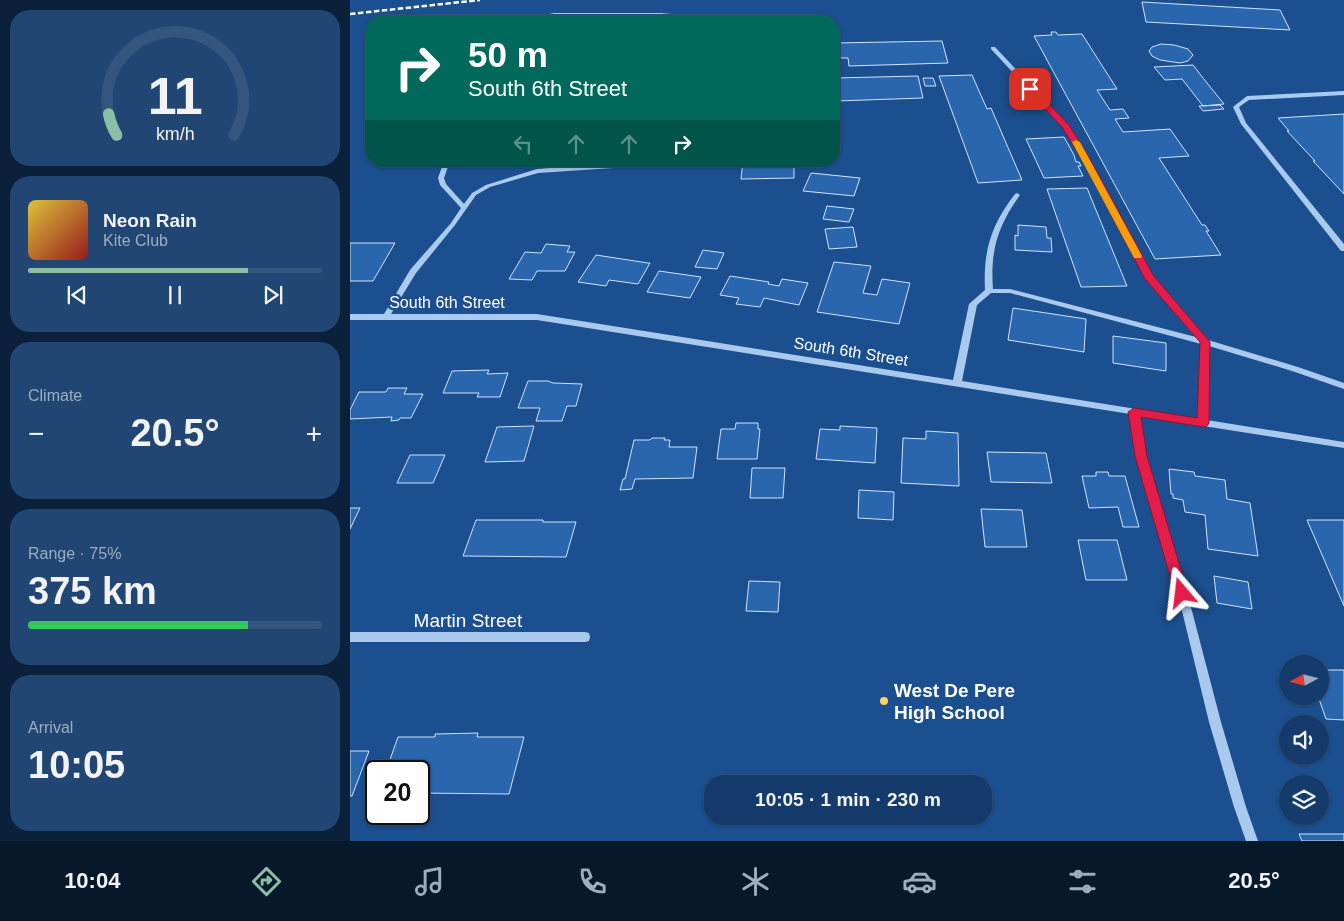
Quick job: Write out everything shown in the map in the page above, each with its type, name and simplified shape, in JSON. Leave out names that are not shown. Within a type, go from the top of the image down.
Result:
[{"type":"street","points":[[554,15],[661,15]]},
{"type":"street","points":[[993,48],[1065,125],[1086,159],[1149,276],[1205,342],[1203,423]]},
{"type":"street","points":[[1344,93],[1247,98],[1236,107],[1243,123],[1344,249]]},
{"type":"street","points":[[445,167],[441,178],[443,185],[463,207]]},
{"type":"street","points":[[386,317],[413,272],[453,224],[463,207],[474,194],[488,186],[537,171],[598,167]]},
{"type":"street","points":[[989,291],[987,274],[989,256],[997,224],[1003,212],[1017,195]]},
{"type":"street","points":[[957,384],[973,304],[989,291],[1010,291],[1205,342],[1295,368],[1344,386]]},
{"type":"street","name":"South 6th Street","points":[[350,317],[537,317],[1344,445]]},
{"type":"street","points":[[1134,412],[1141,456],[1153,500],[1187,612],[1215,722],[1252,841]]},
{"type":"street","name":"Martin Street","points":[[350,637],[586,637]]},
{"type":"building","points":[[1142,2],[1280,10],[1290,30],[1146,22]]},
{"type":"building","points":[[1051,32],[1056,32],[1058,35],[1082,34],[1117,89],[1097,90],[1110,110],[1123,109],[1129,118],[1115,119],[1123,132],[1170,129],[1189,156],[1159,158],[1202,225],[1205,225],[1209,231],[1206,231],[1221,255],[1155,259],[1034,36],[1052,35]]},
{"type":"building","points":[[942,41],[948,63],[849,66],[848,58],[840,58],[840,43]]},
{"type":"building","points":[[1161,44],[1188,49],[1193,55],[1188,61],[1180,63],[1160,60],[1152,56],[1149,51],[1152,47]]},
{"type":"building","points":[[1193,65],[1224,104],[1203,106],[1182,79],[1165,80],[1154,67]]},
{"type":"building","points":[[972,75],[987,109],[991,108],[1022,180],[978,183],[939,76]]},
{"type":"building","points":[[918,76],[923,98],[840,101],[840,78]]},
{"type":"building","points":[[923,78],[933,78],[936,86],[925,86]]},
{"type":"building","points":[[1220,105],[1224,109],[1203,111],[1199,106]]},
{"type":"building","points":[[1344,114],[1344,194],[1313,161],[1315,161],[1287,131],[1289,131],[1278,118]]},
{"type":"building","points":[[1064,137],[1076,162],[1079,162],[1081,166],[1078,166],[1083,176],[1044,178],[1026,139]]},
{"type":"building","points":[[742,167],[794,167],[794,178],[741,179]]},
{"type":"building","points":[[811,173],[860,178],[854,196],[803,191]]},
{"type":"building","points":[[1087,188],[1127,286],[1081,287],[1047,189]]},
{"type":"building","points":[[827,206],[854,209],[849,222],[823,219]]},
{"type":"building","points":[[1018,225],[1046,227],[1047,238],[1051,238],[1052,252],[1015,250],[1015,235],[1018,236]]},
{"type":"building","points":[[853,227],[857,247],[829,249],[825,229]]},
{"type":"building","points":[[350,243],[395,243],[373,281],[350,281]]},
{"type":"building","points":[[546,244],[570,246],[567,252],[575,252],[565,271],[537,271],[532,280],[509,279],[525,252],[541,253]]},
{"type":"building","points":[[703,250],[724,253],[717,269],[695,267]]},
{"type":"building","points":[[596,255],[650,263],[638,284],[609,280],[606,286],[578,282]]},
{"type":"building","points":[[834,262],[871,266],[863,293],[877,295],[882,279],[910,283],[899,324],[817,312]]},
{"type":"building","points":[[659,271],[701,277],[690,298],[647,292]]},
{"type":"building","points":[[730,276],[769,282],[768,284],[779,286],[782,279],[808,283],[799,305],[764,298],[760,307],[736,304],[739,298],[720,295]]},
{"type":"building","points":[[1013,308],[1086,319],[1084,352],[1008,340]]},
{"type":"building","points":[[1113,336],[1166,343],[1166,371],[1113,363]]},
{"type":"building","points":[[489,370],[487,374],[508,373],[500,397],[477,397],[479,393],[443,393],[452,371]]},
{"type":"building","points":[[528,381],[582,384],[576,406],[567,406],[562,421],[536,421],[540,408],[518,408]]},
{"type":"building","points":[[388,388],[407,388],[404,394],[423,394],[411,418],[400,418],[399,420],[391,421],[392,417],[350,419],[350,410],[359,392],[386,392]]},
{"type":"building","points":[[736,423],[758,423],[758,429],[760,429],[757,459],[717,459],[721,429],[735,429]]},
{"type":"building","points":[[534,426],[524,461],[485,462],[497,427]]},
{"type":"building","points":[[840,426],[877,428],[875,463],[816,459],[820,429],[840,430]]},
{"type":"building","points":[[926,431],[958,433],[959,486],[901,483],[903,438],[926,439]]},
{"type":"building","points":[[652,438],[670,440],[669,447],[697,447],[693,478],[635,479],[632,489],[620,490],[623,479],[625,479],[634,440],[650,440]]},
{"type":"building","points":[[987,452],[1046,453],[1052,483],[991,482]]},
{"type":"building","points":[[410,455],[445,455],[433,483],[397,483]]},
{"type":"building","points":[[752,468],[785,468],[783,498],[750,498]]},
{"type":"building","points":[[1169,469],[1194,472],[1195,476],[1225,480],[1227,499],[1250,503],[1258,556],[1208,549],[1205,515],[1185,512],[1183,500],[1173,498]]},
{"type":"building","points":[[1096,472],[1108,472],[1109,476],[1125,476],[1139,527],[1123,527],[1118,507],[1089,508],[1082,476],[1096,476]]},
{"type":"building","points":[[859,490],[894,492],[893,520],[858,518]]},
{"type":"building","points":[[350,508],[360,508],[350,529]]},
{"type":"building","points":[[981,509],[1022,510],[1027,547],[985,547]]},
{"type":"building","points":[[476,520],[576,522],[566,557],[463,556]]},
{"type":"building","points":[[1307,520],[1344,520],[1344,606]]},
{"type":"building","points":[[1078,540],[1117,540],[1127,580],[1086,580]]},
{"type":"building","points":[[1214,576],[1248,582],[1252,609],[1217,603]]},
{"type":"building","points":[[749,581],[780,582],[778,612],[746,611]]},
{"type":"building","points":[[1329,670],[1344,670],[1344,720],[1329,719],[1329,715],[1325,715],[1321,705],[1329,705]]},
{"type":"building","points":[[478,733],[477,737],[524,737],[509,794],[430,793],[430,760],[390,760],[398,737],[435,737],[435,734]]},
{"type":"building","points":[[350,751],[369,751],[352,796],[350,796]]},
{"type":"building","points":[[1299,834],[1344,834],[1344,841],[1302,841]]},
{"type":"railway","points":[[350,14],[480,0]]},
{"type":"slow traffic","points":[[1076,142],[1137,256]]},
{"type":"place","name":"West De Pere High School","points":[[884,701]]},
{"type":"route","points":[[1030,89],[1065,125],[1086,159],[1149,276],[1205,342],[1203,423],[1134,412],[1141,456],[1182,593]]}]
